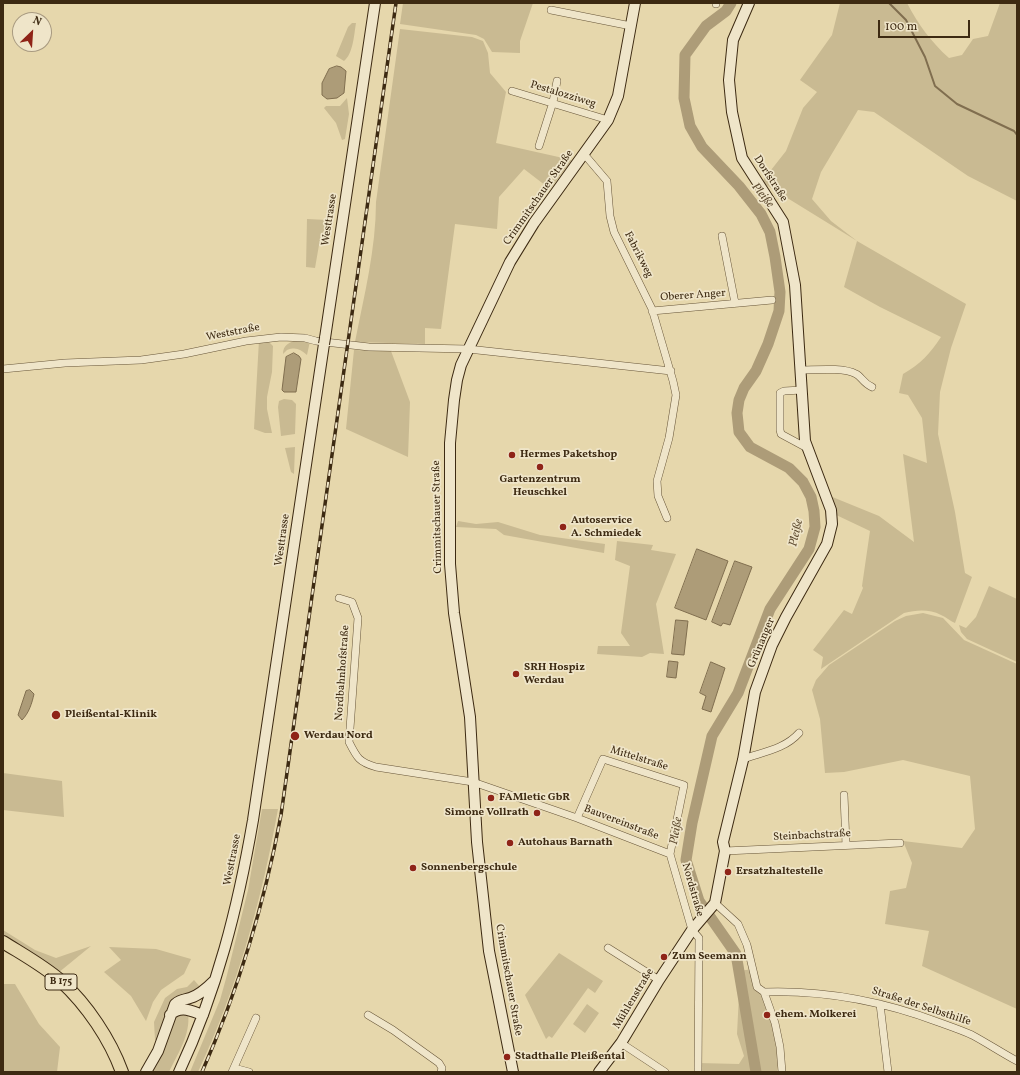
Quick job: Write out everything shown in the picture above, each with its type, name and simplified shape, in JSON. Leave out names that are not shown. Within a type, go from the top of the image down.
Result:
[{"type":"main road","name":"B 175","points":[[3,942],[51,973],[71,992],[97,1025],[122,1072]]},
{"type":"street","name":"Westtrasse","points":[[179,1072],[216,979],[240,893],[264,749],[375,3]]},
{"type":"street","name":"Crimmitschauer Straße","points":[[513,1072],[489,951],[477,842],[470,717],[452,592],[449,503],[450,443],[457,380],[468,349],[515,253],[534,223],[608,120],[618,96],[635,3]]},
{"type":"street","name":"Dorfstraße","points":[[749,3],[733,40],[729,80],[732,112],[742,158],[783,222],[795,285],[804,432],[807,448],[832,512],[832,524],[827,544]]},
{"type":"street","points":[[551,10],[631,26]]},
{"type":"street","points":[[539,146],[558,81]]},
{"type":"street","name":"Pestalozziweg","points":[[512,91],[553,102],[608,120]]},
{"type":"street","name":"Fabrikweg","points":[[584,154],[607,181],[610,216],[617,242],[635,272],[652,311],[676,395],[669,438],[657,481],[658,496],[667,518]]},
{"type":"street","name":"Oberer Anger","points":[[722,236],[735,303]]},
{"type":"street","name":"Oberer Anger","points":[[652,311],[772,300]]},
{"type":"street","name":"Weststraße","points":[[3,369],[65,363],[141,360],[184,354],[253,340],[281,337],[305,338],[316,341],[369,347],[468,349]]},
{"type":"street","points":[[468,349],[670,371]]},
{"type":"street","points":[[800,370],[848,371],[858,374],[863,382],[872,387]]},
{"type":"street","points":[[802,390],[784,391],[780,393],[780,430],[784,436],[807,448]]},
{"type":"street","name":"Grünanger","points":[[713,906],[725,851],[723,842],[743,759],[755,692],[772,645],[786,616],[827,544]]},
{"type":"street","name":"Nordbahnhofstraße","points":[[339,598],[352,602],[358,618],[349,742],[356,758],[364,763],[376,767],[473,782]]},
{"type":"street","points":[[743,759],[791,742],[799,733]]},
{"type":"street","name":"Mittelstraße","points":[[577,818],[603,759],[684,785]]},
{"type":"street","name":"Bauvereinstraße","points":[[473,782],[577,818],[670,854]]},
{"type":"street","name":"Nordstraße","points":[[684,785],[670,854],[692,930],[699,938],[698,1072]]},
{"type":"street","points":[[844,795],[846,845]]},
{"type":"street","name":"Steinbachstraße","points":[[725,851],[900,842]]},
{"type":"street","points":[[713,906],[738,924],[747,945],[757,987],[764,992],[775,1023],[780,1047],[782,1072]]},
{"type":"street","name":"Mühlenstraße","points":[[599,1072],[621,1043],[659,980],[692,930],[713,906]]},
{"type":"street","points":[[608,948],[659,980]]},
{"type":"street","points":[[146,1072],[158,1051],[170,1016],[179,1001],[189,999],[206,989],[216,979]]},
{"type":"street","name":"Straße der Selbsthilfe","points":[[764,992],[785,992],[851,997],[880,1004],[919,1015],[972,1035],[1017,1061]]},
{"type":"street","points":[[189,999],[196,1001],[204,1012]]},
{"type":"street","points":[[880,1004],[888,1072]]},
{"type":"street","points":[[170,1016],[175,1011],[182,1009],[204,1012]]},
{"type":"street","points":[[368,1015],[393,1030],[439,1063],[442,1068],[441,1072]]},
{"type":"street","points":[[249,1072],[233,1070],[256,1018]]},
{"type":"street","points":[[621,1043],[665,1072]]},
{"type":"shaded area","points":[[403,3],[533,3],[520,41],[520,53],[492,52],[484,39],[476,35],[400,24]]},
{"type":"shaded area","points":[[840,3],[907,3],[925,32],[936,46],[949,58],[962,55],[973,39],[988,36],[1000,3],[1017,3],[1017,201],[968,176],[874,112],[858,110],[821,172],[812,199],[831,221],[857,241],[763,183],[764,179],[786,151],[803,108],[817,92],[800,80],[832,35]]},
{"type":"shaded area","points":[[352,23],[356,23],[353,44],[347,58],[344,61],[336,56],[348,27]]},
{"type":"shaded area","points":[[400,29],[472,37],[483,41],[488,53],[490,73],[506,92],[496,143],[572,160],[550,189],[524,169],[499,197],[497,229],[455,224],[441,329],[425,328],[425,344],[355,342],[372,255],[376,202]]},
{"type":"shaded area","points":[[337,66],[346,71],[344,93],[337,98],[327,99],[322,95],[322,83],[329,69]]},
{"type":"shaded area","points":[[347,98],[349,114],[345,139],[342,140],[336,123],[324,108],[326,106],[340,106]]},
{"type":"shaded area","points":[[307,219],[327,220],[322,245],[319,245],[315,268],[306,267]]},
{"type":"shaded area","points":[[857,241],[966,304],[951,348],[940,392],[938,434],[955,512],[965,573],[972,577],[955,623],[936,613],[927,611],[904,613],[821,669],[823,657],[813,650],[844,610],[852,614],[863,588],[862,586],[870,531],[832,513],[825,494],[879,516],[914,542],[903,454],[927,463],[922,418],[908,395],[899,393],[903,374],[924,358],[933,349],[941,337],[880,307],[844,287]]},
{"type":"shaded area","points":[[259,340],[268,341],[273,346],[272,372],[267,397],[267,409],[272,433],[265,433],[254,429]]},
{"type":"shaded area","points":[[298,340],[310,341],[307,355],[300,350],[295,349],[287,350],[283,354],[284,348],[287,344]]},
{"type":"shaded area","points":[[354,350],[391,351],[410,402],[408,457],[346,429]]},
{"type":"shaded area","points":[[294,353],[301,359],[296,392],[284,392],[282,390],[286,357]]},
{"type":"shaded area","points":[[284,399],[292,400],[296,404],[295,434],[281,436],[278,407],[279,401]]},
{"type":"shaded area","points":[[295,447],[294,474],[291,472],[285,448]]},
{"type":"shaded area","points":[[458,521],[476,524],[498,522],[540,535],[605,544],[604,553],[504,535],[496,529],[456,527]]},
{"type":"shaded area","points":[[617,541],[653,545],[651,550],[676,554],[656,604],[664,654],[650,653],[642,657],[597,654],[598,646],[630,646],[621,633],[630,566],[615,560]]},
{"type":"shaded area","points":[[697,549],[728,561],[706,620],[675,608]]},
{"type":"shaded area","points":[[735,561],[752,567],[730,625],[723,623],[721,626],[712,622]]},
{"type":"shaded area","points":[[989,586],[1017,599],[1017,662],[967,639],[961,632],[959,625],[966,628],[976,617]]},
{"type":"shaded area","points":[[923,613],[943,618],[964,640],[1017,664],[1017,1009],[922,966],[929,931],[885,924],[890,891],[906,888],[912,863],[903,841],[962,848],[975,829],[970,776],[903,760],[844,772],[825,773],[820,719],[812,690],[816,680],[829,665],[895,621],[906,616]]},
{"type":"shaded area","points":[[676,620],[688,621],[684,655],[672,654]]},
{"type":"shaded area","points":[[669,661],[678,662],[676,678],[667,677]]},
{"type":"shaded area","points":[[711,662],[725,668],[711,712],[702,709],[706,696],[700,693]]},
{"type":"shaded area","points":[[30,690],[34,694],[28,711],[22,720],[18,715],[26,691]]},
{"type":"shaded area","points":[[3,773],[62,781],[64,817],[3,810]]},
{"type":"shaded area","points":[[262,809],[278,809],[272,843],[247,943],[225,1009],[212,1041],[198,1072],[190,1072],[220,1000],[227,975],[248,890]]},
{"type":"shaded area","points":[[3,930],[35,950],[56,958],[91,946],[58,973],[3,935]]},
{"type":"shaded area","points":[[109,947],[156,949],[191,959],[184,974],[161,990],[153,1002],[146,1021],[131,996],[104,972],[121,960]]},
{"type":"shaded area","points":[[559,953],[603,981],[595,993],[588,988],[552,1038],[549,1036],[546,1039],[525,995]]},
{"type":"shaded area","points":[[753,969],[757,987],[764,992],[780,1047],[777,1072],[698,1072],[698,1063],[739,1064],[744,1056],[737,1034],[739,971]]},
{"type":"shaded area","points":[[194,980],[201,988],[189,994],[157,1041],[155,1040],[154,1022],[165,998],[177,989],[187,987]]},
{"type":"shaded area","points":[[3,984],[15,984],[39,1024],[60,1047],[57,1072],[3,1072]]},
{"type":"shaded area","points":[[587,1004],[599,1013],[585,1033],[573,1024]]},
{"type":"shaded area","points":[[176,1014],[188,1014],[187,1029],[183,1044],[169,1072],[152,1072],[157,1064],[161,1049]]},
{"type":"waterway","name":"Pleiße","points":[[731,3],[726,11],[706,26],[685,55],[684,98],[690,126],[702,147],[739,186],[761,214],[770,232],[775,257],[780,292],[779,311],[768,344],[756,371],[744,388],[739,400],[737,413],[739,432],[750,447],[789,468],[803,482],[811,497],[815,527],[809,549],[770,609],[738,693],[712,736],[692,823],[686,860],[699,901],[736,954],[756,1072]]},
{"type":"waterway","points":[[889,3],[906,20],[925,57],[935,86],[957,104],[1014,131],[1017,135]]},
{"type":"railway","points":[[202,1072],[228,1009],[249,946],[267,882],[281,815],[396,3]]},
{"type":"place","name":"Hermes Paketshop","points":[[512,455]]},
{"type":"place","name":"Gartenzentrum Heuschkel","points":[[540,467]]},
{"type":"place","name":"Autoservice A. Schmiedek","points":[[563,527]]},
{"type":"place","name":"SRH Hospiz Werdau","points":[[516,674]]},
{"type":"place","name":"Pleißental-Klinik","points":[[56,715]]},
{"type":"place","name":"Werdau Nord","points":[[295,736]]},
{"type":"place","name":"FAMletic GbR","points":[[491,798]]},
{"type":"place","name":"Simone Vollrath","points":[[537,813]]},
{"type":"place","name":"Autohaus Barnath","points":[[510,843]]},
{"type":"place","name":"Sonnenbergschule","points":[[413,868]]},
{"type":"place","name":"Ersatzhaltestelle","points":[[728,872]]},
{"type":"place","name":"Zum Seemann","points":[[664,957]]},
{"type":"place","name":"ehem. Molkerei","points":[[767,1015]]},
{"type":"place","name":"Stadthalle Pleißental","points":[[507,1057]]}]
